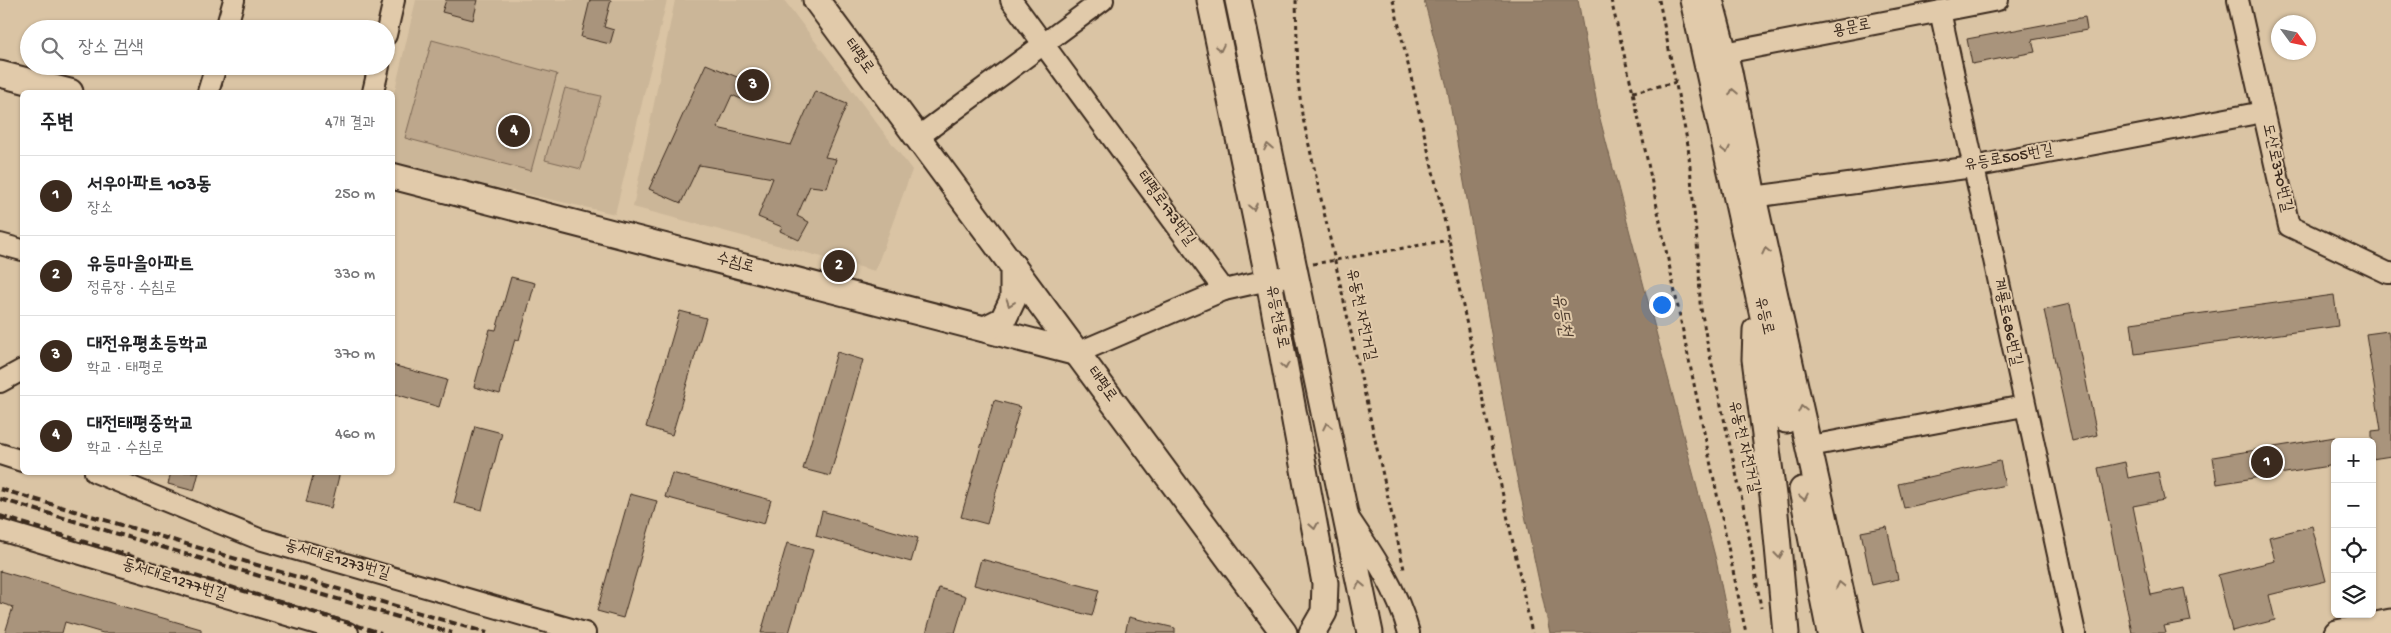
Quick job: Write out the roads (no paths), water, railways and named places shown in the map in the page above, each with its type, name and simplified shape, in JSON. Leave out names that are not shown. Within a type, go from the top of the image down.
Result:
[{"type":"main road","name":"태평로","points":[[816,0],[1284,633]]},
{"type":"main road","name":"유등천동로","points":[[1210,0],[1269,281],[1325,583],[1324,612],[1312,633]]},
{"type":"main road","name":"유등천동로","points":[[1238,0],[1302,269],[1344,511],[1370,633]]},
{"type":"main road","name":"유등로","points":[[1693,0],[1715,55],[1753,197],[1810,446],[1850,633]]},
{"type":"main road","name":"유등로","points":[[1710,0],[1715,55],[1758,298],[1804,495],[1830,633]]},
{"type":"main road","points":[[0,74],[62,90]]},
{"type":"main road","name":"수침로","points":[[395,177],[1077,353]]},
{"type":"main road","points":[[986,329],[1003,320],[1013,299],[1013,266]]},
{"type":"main road","points":[[1758,298],[1755,358],[1774,503],[1786,633]]},
{"type":"main road","points":[[2336,633],[2391,622]]},
{"type":"street","points":[[228,20],[234,0]]},
{"type":"street","points":[[389,20],[394,0]]},
{"type":"street","name":"태평로173번길","points":[[1011,0],[1224,290]]},
{"type":"street","points":[[918,137],[1103,0]]},
{"type":"street","name":"용문로","points":[[1715,55],[1998,0]]},
{"type":"street","name":"도산로370번길","points":[[2238,0],[2289,226],[2388,273],[2391,272]]},
{"type":"street","name":"계룡로686번길","points":[[1940,11],[2024,406],[2075,633]]},
{"type":"street","points":[[209,90],[213,75]]},
{"type":"street","points":[[373,90],[377,75]]},
{"type":"street","name":"유등로505번길","points":[[1753,197],[1973,166],[2263,112]]},
{"type":"street","points":[[0,244],[20,249]]},
{"type":"street","points":[[1077,353],[1224,290],[1269,281],[1302,269]]},
{"type":"street","points":[[0,382],[20,371]]},
{"type":"street","points":[[1810,446],[2024,406]]},
{"type":"street","points":[[0,454],[20,460]]},
{"type":"street","name":"동서대로1273번길","points":[[100,475],[259,539],[585,633]]},
{"type":"street","points":[[1344,511],[1384,569],[1409,633]]},
{"type":"street","name":"동서대로1277번길","points":[[0,530],[348,633]]},
{"type":"water","name":"유등천","points":[[1424,0],[1578,0],[1599,115],[1716,560],[1731,633],[1550,633],[1516,473],[1447,87]]},
{"type":"railway","points":[[0,489],[487,633]]},
{"type":"railway","points":[[0,499],[452,633]]},
{"type":"railway","points":[[0,516],[381,633]]},
{"type":"place","name":"대전유평초등학교","points":[[753,85]]},
{"type":"place","name":"대전태평중학교","points":[[514,131]]},
{"type":"place","name":"유등마을아파트","points":[[839,266]]},
{"type":"place","name":"서우아파트 103동","points":[[2267,462]]}]
